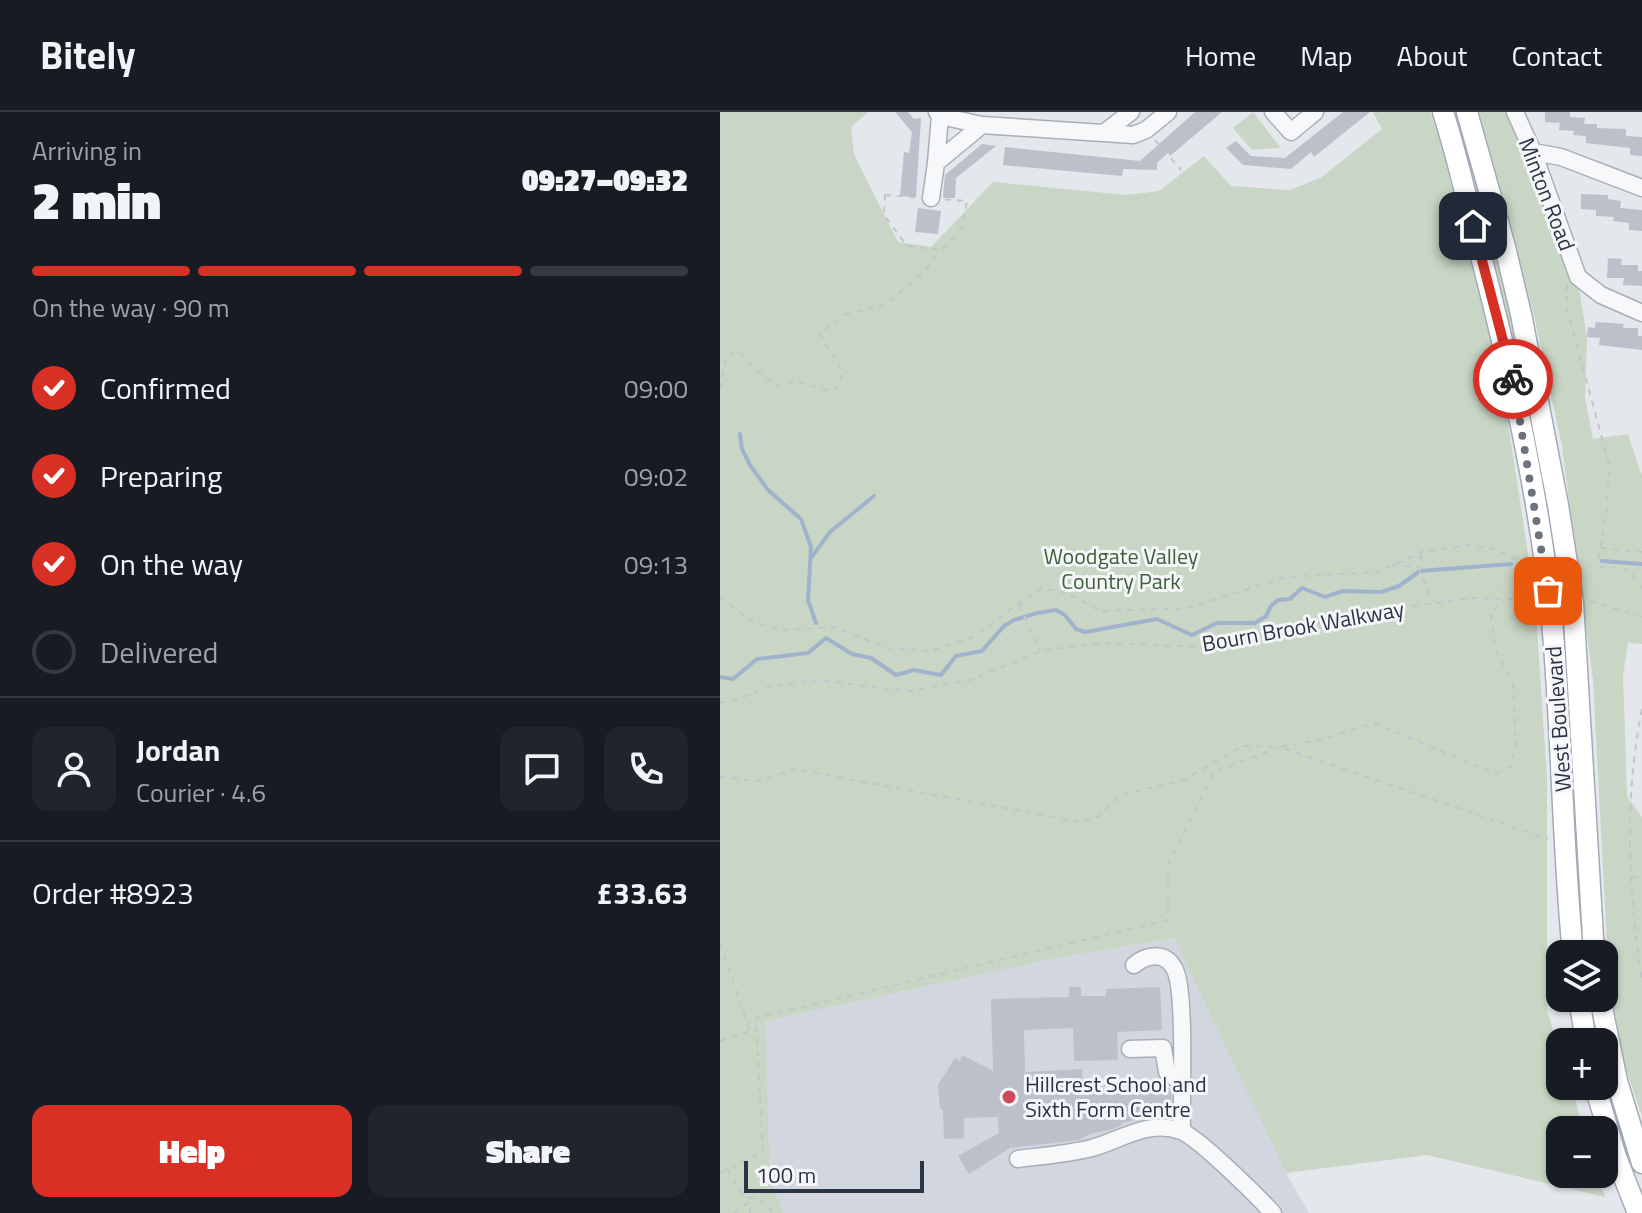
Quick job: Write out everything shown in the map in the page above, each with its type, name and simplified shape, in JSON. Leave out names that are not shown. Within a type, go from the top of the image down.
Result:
[{"type":"main road","name":"West Boulevard","points":[[1443,112],[1513,380],[1538,525],[1559,706],[1572,940]]},
{"type":"main road","name":"West Boulevard","points":[[1467,112],[1521,314],[1556,490],[1573,602],[1593,940]]},
{"type":"main road","points":[[1603,1012],[1617,1081],[1642,1163]]},
{"type":"main road","points":[[1599,1100],[1616,1157],[1638,1213]]},
{"type":"street","points":[[1105,132],[1131,112]]},
{"type":"street","points":[[931,198],[938,114],[982,125],[1133,135],[1146,130],[1168,112]]},
{"type":"street","points":[[1273,112],[1291,132],[1315,112]]},
{"type":"street","name":"Minton Road","points":[[1515,112],[1533,152],[1572,280],[1642,313]]},
{"type":"street","points":[[936,163],[982,125]]},
{"type":"street","points":[[1533,152],[1561,157],[1642,188]]},
{"type":"street","points":[[1134,965],[1144,956],[1159,955],[1169,961],[1176,971],[1180,995],[1182,1131]]},
{"type":"street","points":[[1130,1049],[1163,1048],[1167,1072],[1181,1082]]},
{"type":"street","points":[[1018,1159],[1092,1148],[1137,1131],[1160,1127],[1182,1131],[1273,1213]]},
{"type":"path","points":[[1146,130],[1181,170]]},
{"type":"path","points":[[720,389],[726,358],[731,353],[742,354],[754,369],[777,386],[795,381],[830,391],[838,387],[843,378],[841,364],[824,346],[820,333],[847,314],[885,305],[920,275],[962,228],[967,201],[885,195],[884,215],[907,246],[942,250]]},
{"type":"path","points":[[1572,280],[1567,309],[1609,464],[1607,506],[1598,561],[1600,567],[1620,565],[1642,588]]},
{"type":"path","points":[[720,597],[751,621],[781,630],[835,627],[887,648],[930,651],[973,637],[1041,588],[1067,593],[1100,611],[1187,608],[1286,577],[1377,572],[1422,552],[1469,545],[1494,549],[1516,559],[1521,599]]},
{"type":"path","points":[[1600,548],[1642,552]]},
{"type":"path","points":[[1422,552],[1419,568],[1432,603]]},
{"type":"path","points":[[1392,565],[1419,568]]},
{"type":"path","points":[[720,1173],[763,1152],[756,1018],[1168,920],[1168,864],[1214,772],[1280,747],[1326,738],[1374,723],[1496,774],[1511,766],[1516,746],[1513,684],[1495,648],[1491,616],[1501,598]]},
{"type":"path","name":"Bourn Brook Walkway","points":[[720,702],[728,703],[771,686],[816,680],[910,691],[970,680],[1041,651],[1111,643],[1199,647],[1361,613],[1432,603],[1501,598],[1535,600]]},
{"type":"path","points":[[1594,601],[1642,617]]},
{"type":"path","points":[[1018,604],[1041,651]]},
{"type":"path","points":[[1642,709],[1633,755],[1631,877],[1642,981]]},
{"type":"path","points":[[720,777],[760,781],[794,769],[1081,822],[1100,816],[1120,795],[1184,780],[1242,746],[1280,747],[1550,839]]},
{"type":"path","points":[[1631,877],[1642,878]]},
{"type":"path","points":[[720,944],[750,1031]]},
{"type":"path","points":[[720,1041],[757,1028]]},
{"type":"path","points":[[727,1169],[743,1195],[767,1203],[772,1213]]},
{"type":"path","points":[[734,1213],[751,1199]]},
{"type":"path","points":[[750,1213],[751,1199]]},
{"type":"shaded area","name":"Hillcrest School and Sixth Form Centre","points":[[1175,938],[1286,1173],[1309,1213],[784,1213],[770,1179],[764,1021],[1058,958]]},
{"type":"green space","name":"Woodgate Valley Country Park","points":[[720,112],[868,112],[851,127],[854,154],[898,242],[931,247],[993,182],[1126,195],[1159,191],[1204,156],[1231,186],[1290,190],[1322,177],[1382,129],[1373,112],[1430,112],[1503,389],[1535,600],[1547,778],[1546,1012],[1552,1028],[1546,1028],[1546,1100],[1575,1100],[1580,1116],[1546,1116],[1546,1183],[1427,1155],[1286,1173],[1174,938],[1058,958],[765,1021],[770,1179],[784,1213],[720,1213]]},
{"type":"green space","points":[[1253,112],[1281,148],[1252,150],[1233,128]]},
{"type":"green space","points":[[1450,112],[1459,112],[1477,174],[1538,427],[1563,599],[1555,601],[1523,395],[1506,313]]},
{"type":"green space","points":[[1479,112],[1506,112],[1580,294],[1587,337],[1585,398],[1593,439],[1628,434],[1642,476],[1642,644],[1628,643],[1623,675],[1627,796],[1642,817],[1642,1116],[1624,1064],[1615,1012],[1618,1012],[1618,940],[1607,940],[1593,680],[1562,446],[1533,311]]},
{"type":"green space","points":[[1565,622],[1588,940],[1577,940],[1558,623]]},
{"type":"green space","name":"Woodgate Valley Country Park","points":[[1567,1188],[1602,1188],[1605,1197]]},
{"type":"building","points":[[895,112],[908,112],[914,119],[921,118],[916,197],[900,196],[904,152],[909,153],[912,132]]},
{"type":"building","points":[[1195,112],[1222,112],[1170,156],[1168,153],[1157,163],[1157,170],[1123,169],[1122,176],[1003,165],[1005,147],[1140,161]]},
{"type":"building","points":[[1343,112],[1370,112],[1314,157],[1311,152],[1291,169],[1243,165],[1226,148],[1236,141],[1251,156],[1285,158]]},
{"type":"building","points":[[1545,112],[1570,112],[1570,117],[1585,118],[1584,124],[1597,124],[1597,128],[1626,129],[1626,136],[1642,137],[1642,156],[1630,155],[1630,148],[1586,143],[1586,136],[1559,130],[1560,123],[1545,122]]},
{"type":"building","points":[[982,144],[996,146],[956,178],[955,198],[943,198],[945,175]]},
{"type":"building","points":[[1581,194],[1608,195],[1608,199],[1621,201],[1620,208],[1642,210],[1642,231],[1629,230],[1629,223],[1613,221],[1614,217],[1596,216],[1596,210],[1581,209]]},
{"type":"building","points":[[918,208],[941,211],[938,234],[915,232]]},
{"type":"building","points":[[1608,258],[1622,259],[1621,265],[1638,265],[1638,271],[1642,271],[1642,286],[1623,285],[1624,278],[1607,278]]},
{"type":"building","points":[[1596,322],[1638,328],[1638,336],[1642,336],[1642,350],[1599,345],[1600,338],[1587,337],[1588,327],[1595,328]]},
{"type":"building","points":[[1069,987],[1081,987],[1081,996],[1106,996],[1106,989],[1160,987],[1162,1030],[1117,1032],[1118,1060],[1074,1061],[1073,1028],[1024,1030],[1025,1072],[1082,1069],[1083,1089],[1171,1088],[1171,1109],[1144,1110],[1145,1118],[1121,1123],[1079,1140],[1010,1148],[969,1174],[958,1156],[999,1133],[998,1117],[964,1118],[964,1138],[944,1139],[938,1085],[955,1058],[960,1061],[962,1055],[993,1071],[991,999],[1069,997]]},
{"type":"waterway","points":[[740,434],[742,449],[750,465],[768,490],[801,519],[811,547],[808,600],[816,623]]},
{"type":"waterway","points":[[811,558],[830,532],[874,496]]},
{"type":"waterway","points":[[1602,561],[1642,564]]},
{"type":"waterway","points":[[720,677],[733,679],[757,659],[808,653],[826,638],[852,654],[871,658],[896,675],[914,670],[941,675],[956,656],[982,651],[1004,626],[1037,613],[1056,610],[1065,615],[1076,629],[1085,632],[1157,619],[1192,635],[1217,623],[1255,623],[1266,616],[1278,600],[1290,599],[1302,588],[1325,597],[1343,591],[1381,592],[1399,586],[1420,571],[1511,564]]},
{"type":"way so far","points":[[1513,379],[1548,591]]},
{"type":"place","name":"Hillcrest School and Sixth Form Centre","points":[[1009,1097]]},
{"type":"route","points":[[1473,226],[1513,379]]}]
